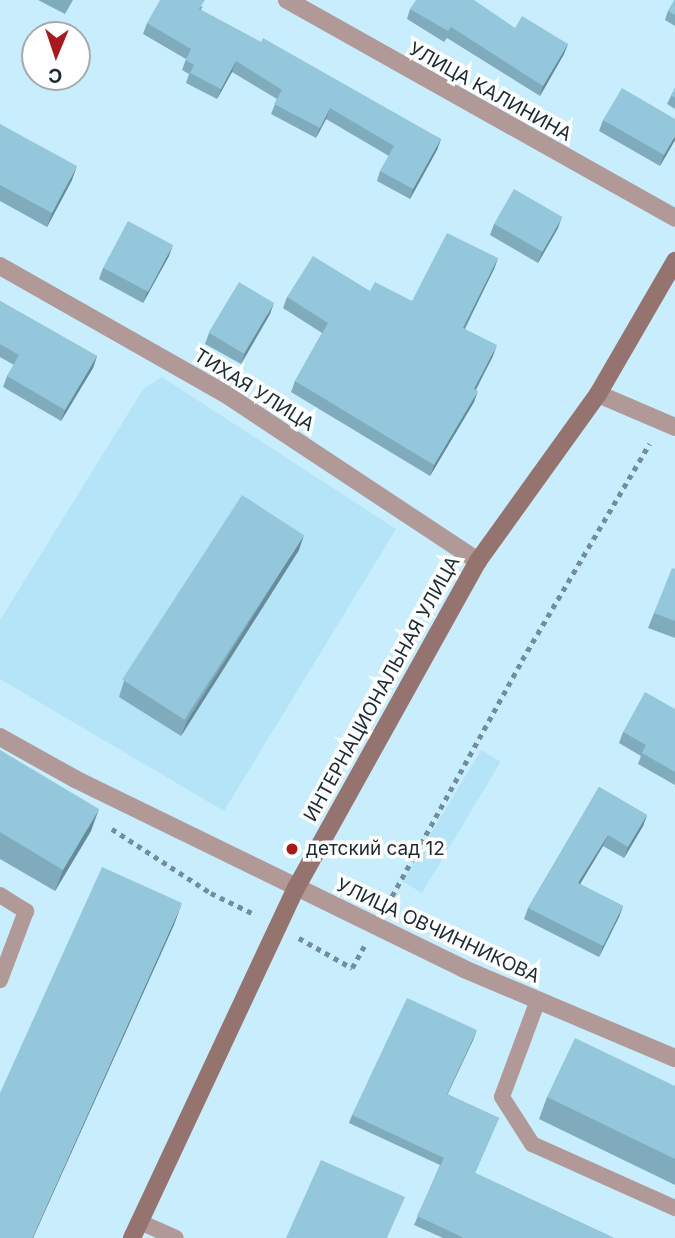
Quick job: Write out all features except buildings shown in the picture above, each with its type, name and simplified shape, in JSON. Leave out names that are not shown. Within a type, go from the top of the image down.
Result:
[{"type":"main road","name":"ИНТЕРНАЦИОНАЛЬНАЯ УЛИЦА","points":[[136,1230],[296,888],[478,561],[598,394],[675,261]]},
{"type":"street","name":"УЛИЦА КАЛИНИНА","points":[[287,0],[675,218]]},
{"type":"street","name":"ТИХАЯ УЛИЦА","points":[[0,266],[224,393],[478,561]]},
{"type":"street","points":[[598,394],[675,427]]},
{"type":"street","name":"УЛИЦА ОВЧИННИКОВА","points":[[0,737],[75,779],[296,888],[538,1000],[675,1058]]},
{"type":"lane","points":[[0,895],[26,911],[0,980]]},
{"type":"lane","points":[[538,1000],[502,1097],[532,1144],[675,1209]]},
{"type":"lane","points":[[136,1230],[176,1238]]},
{"type":"shaded area","points":[[162,377],[396,529],[224,811],[0,679],[0,620],[144,388]]},
{"type":"shaded area","points":[[481,750],[501,762],[422,893],[402,881]]},
{"type":"place","name":"детский сад 12","points":[[292,849]]}]
